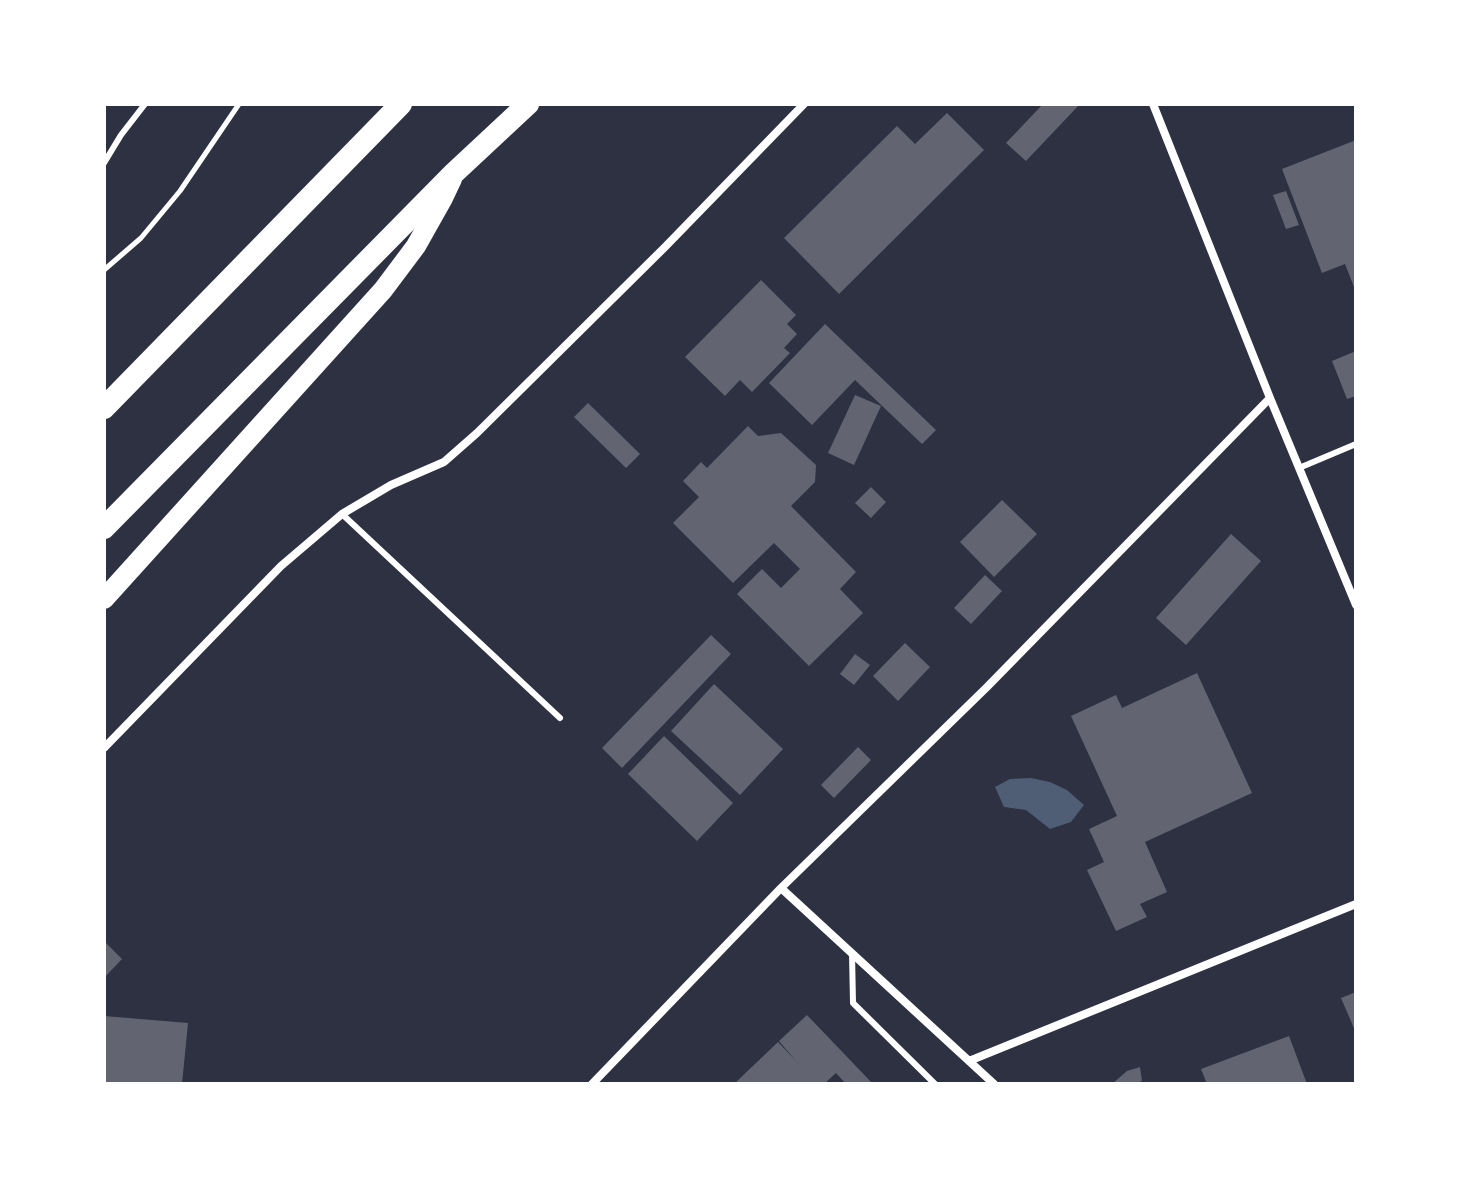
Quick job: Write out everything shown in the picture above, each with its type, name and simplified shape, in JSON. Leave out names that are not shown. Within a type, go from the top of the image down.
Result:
[{"type":"highway","points":[[104,408],[401,104]]},
{"type":"highway","points":[[104,528],[454,173],[528,104]]},
{"type":"main road","points":[[104,599],[383,290],[416,246],[454,173]]},
{"type":"street","points":[[104,748],[281,566],[342,514],[391,485],[444,462],[477,433],[804,104]]},
{"type":"street","points":[[1153,104],[1356,605]]},
{"type":"street","points":[[592,1084],[781,888],[987,687],[1270,398]]},
{"type":"street","points":[[781,888],[994,1084]]},
{"type":"street","points":[[969,1061],[1356,904]]},
{"type":"lane","points":[[104,163],[145,104]]},
{"type":"lane","points":[[1299,468],[1356,444]]},
{"type":"lane","points":[[342,514],[560,718]]},
{"type":"lane","points":[[852,953],[853,1003],[935,1084]]},
{"type":"path","points":[[104,270],[141,238],[180,191],[239,104]]},
{"type":"water","points":[[1031,778],[1067,790],[1084,805],[1071,822],[1050,829],[1026,810],[1004,807],[995,787],[1010,779]]},
{"type":"building","points":[[1043,104],[1080,104],[1026,161],[1006,143]]},
{"type":"building","points":[[947,113],[984,150],[839,294],[784,238],[897,126],[915,144]]},
{"type":"building","points":[[1356,140],[1354,287],[1345,264],[1322,273],[1282,169]]},
{"type":"building","points":[[1286,191],[1299,225],[1286,229],[1273,195]]},
{"type":"building","points":[[761,280],[796,315],[787,324],[797,334],[784,348],[790,353],[752,392],[740,380],[725,396],[685,357]]},
{"type":"building","points":[[825,324],[936,430],[922,444],[855,380],[812,425],[769,383]]},
{"type":"building","points":[[1356,351],[1356,396],[1347,399],[1332,361]]},
{"type":"building","points":[[855,395],[881,406],[854,465],[828,453]]},
{"type":"building","points":[[588,403],[640,454],[626,468],[574,417]]},
{"type":"building","points":[[748,426],[758,436],[781,433],[816,465],[815,482],[791,506],[856,572],[840,589],[863,613],[809,666],[737,594],[762,569],[781,588],[800,569],[774,543],[733,583],[673,523],[699,497],[683,481],[701,462],[707,468]]},
{"type":"building","points":[[871,487],[886,502],[871,518],[855,503]]},
{"type":"building","points":[[1002,500],[1037,534],[994,577],[960,542]]},
{"type":"building","points":[[1231,534],[1261,561],[1186,645],[1156,618]]},
{"type":"building","points":[[985,575],[1002,591],[971,624],[954,608]]},
{"type":"building","points":[[711,635],[731,654],[622,768],[602,748]]},
{"type":"building","points":[[905,643],[930,667],[898,701],[873,676]]},
{"type":"building","points":[[855,654],[870,665],[854,685],[840,674]]},
{"type":"building","points":[[1197,673],[1252,793],[1145,842],[1167,892],[1140,904],[1147,917],[1116,931],[1087,870],[1104,862],[1089,829],[1117,816],[1071,716],[1116,695],[1122,708]]},
{"type":"building","points":[[714,684],[783,749],[740,795],[671,731]]},
{"type":"building","points":[[664,736],[733,803],[697,841],[628,774]]},
{"type":"building","points":[[858,747],[871,760],[834,798],[821,785]]},
{"type":"building","points":[[104,941],[122,959],[104,978]]},
{"type":"building","points":[[1356,992],[1356,1033],[1341,998]]},
{"type":"building","points":[[807,1015],[873,1084],[846,1084],[836,1073],[824,1084],[734,1084],[778,1042],[796,1061],[779,1041]]},
{"type":"building","points":[[104,1016],[188,1023],[182,1084],[104,1084]]},
{"type":"building","points":[[1289,1036],[1307,1084],[1207,1084],[1201,1069]]},
{"type":"building","points":[[1140,1067],[1142,1081],[1112,1084],[1127,1071]]}]
